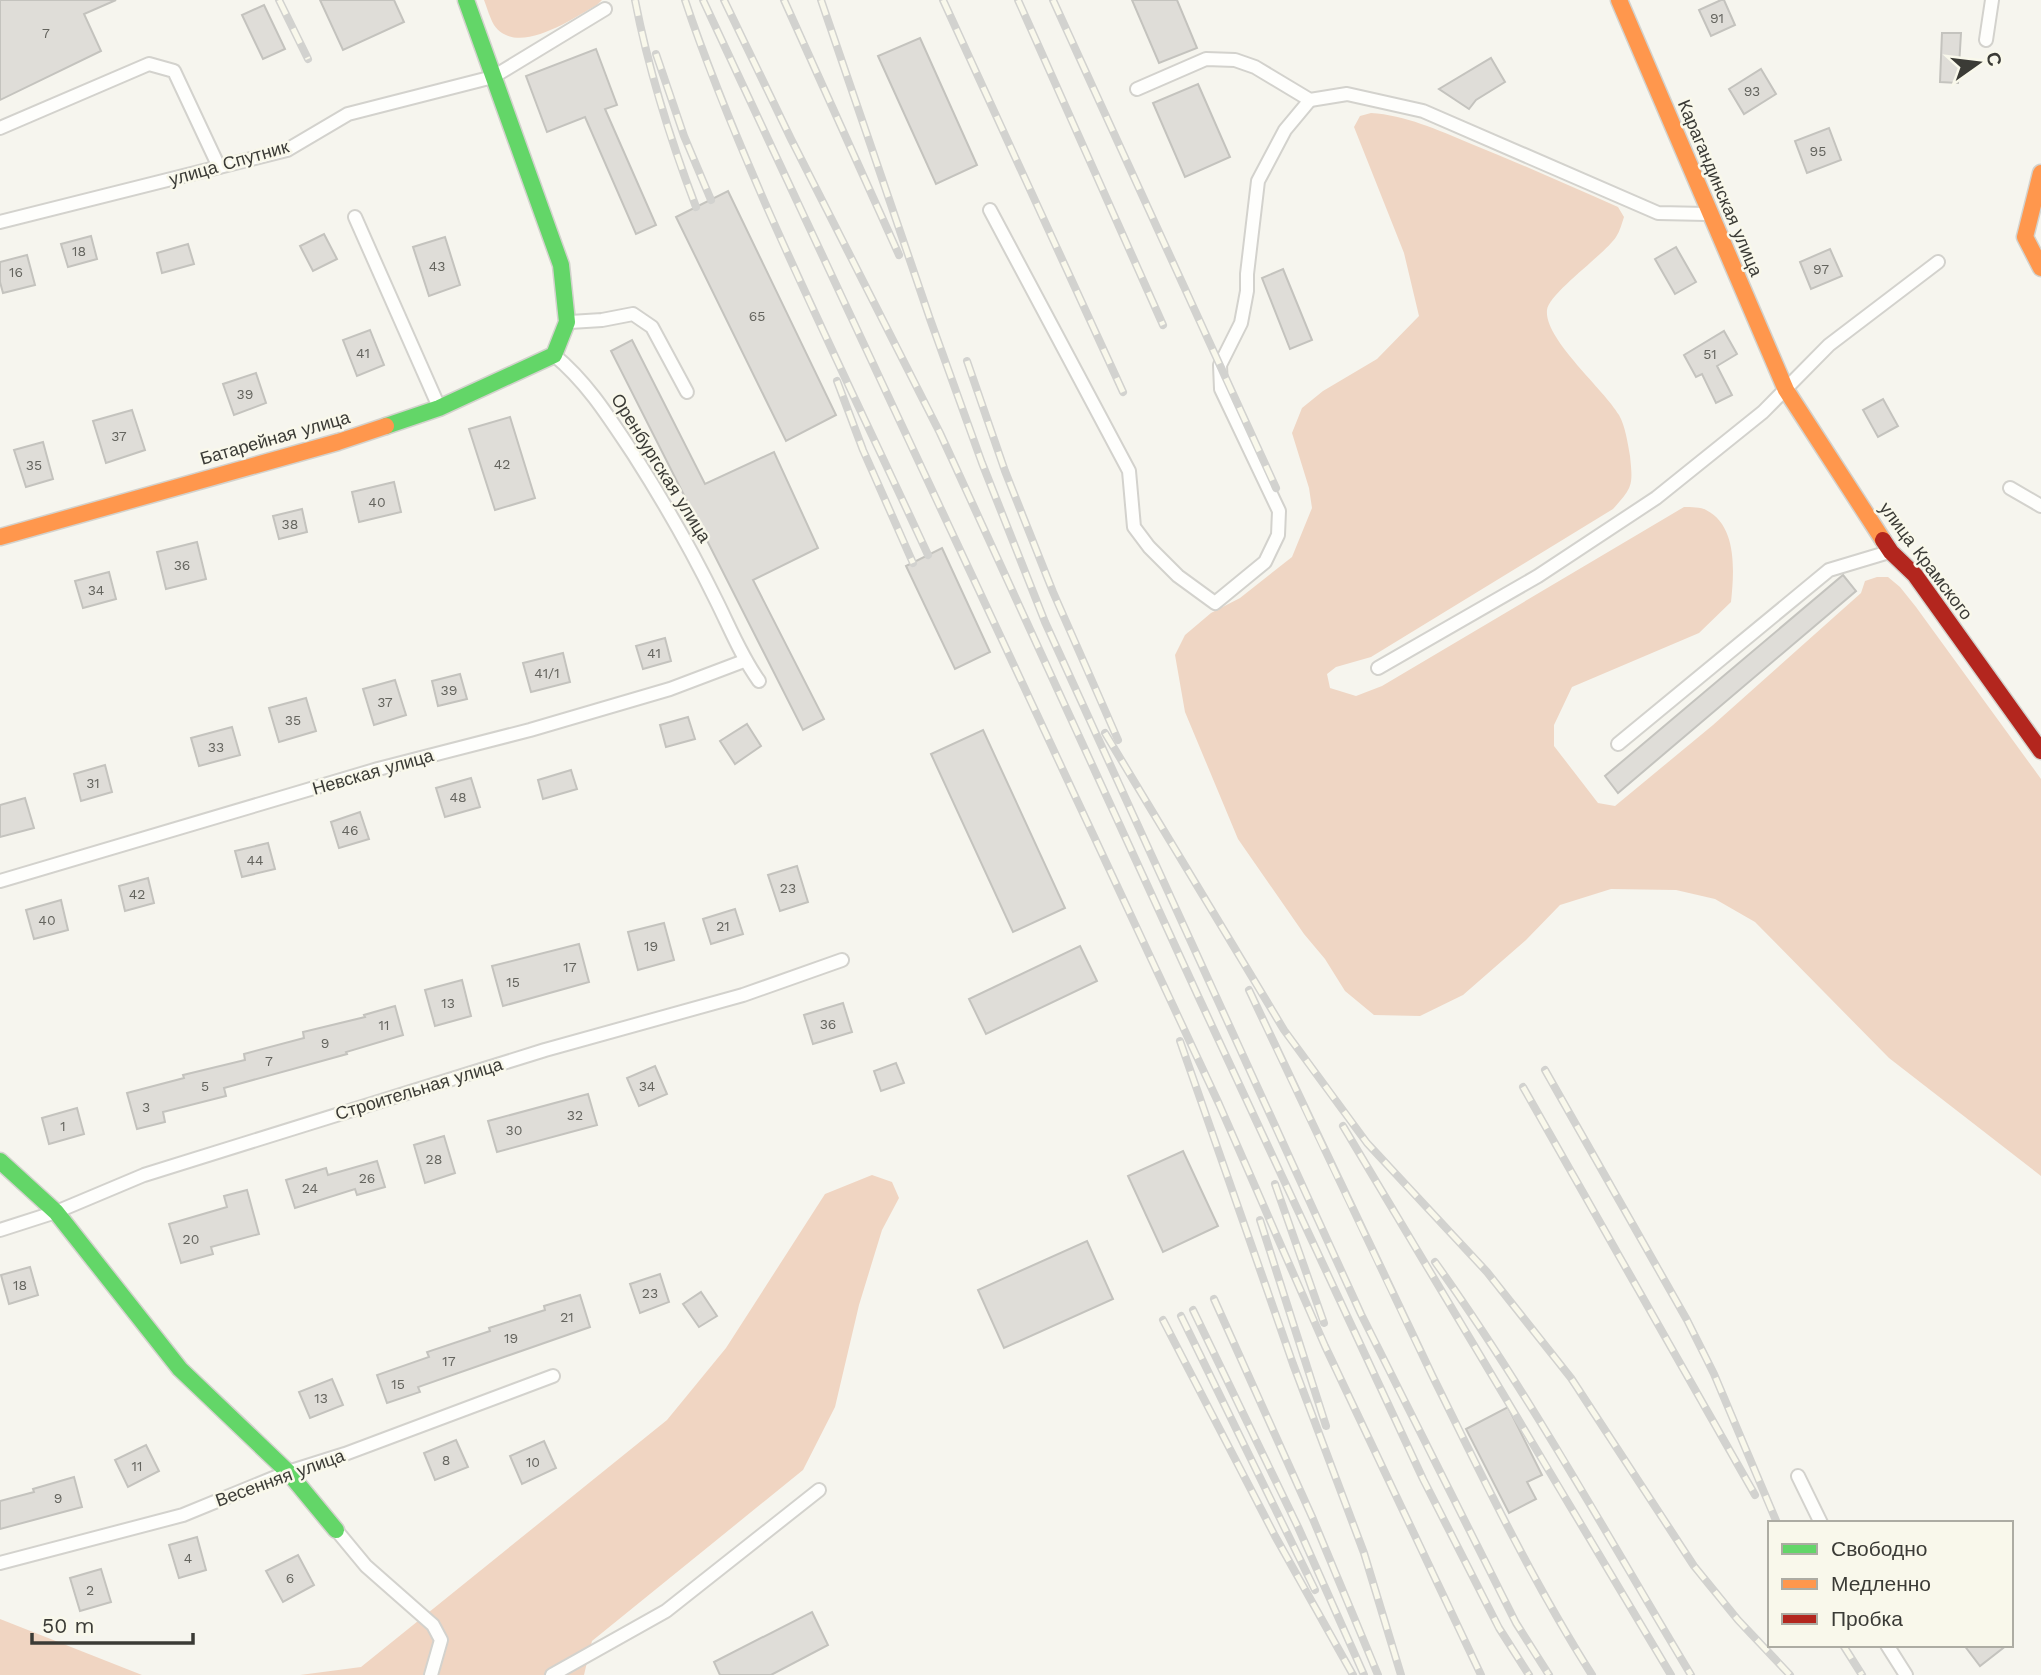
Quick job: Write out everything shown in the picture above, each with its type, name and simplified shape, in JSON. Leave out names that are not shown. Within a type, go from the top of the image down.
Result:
[{"type":"street","points":[[466,0],[561,265],[567,322],[554,355]]},
{"type":"street","name":"Карагандинская улица","points":[[1619,0],[1786,390]]},
{"type":"street","points":[[2040,268],[2025,237],[2041,176]]},
{"type":"street","name":"Батарейная улица","points":[[0,537],[338,442],[439,408],[554,355]]},
{"type":"street","name":"улица Крамского","points":[[1786,390],[1891,552],[1915,575],[2041,751]]},
{"type":"street","points":[[0,1161],[56,1212],[180,1369],[288,1472],[336,1530]]},
{"type":"lane","points":[[1986,40],[1992,0]]},
{"type":"lane","name":"улица Спутник","points":[[0,222],[287,150],[348,114],[493,77],[605,9]]},
{"type":"lane","points":[[1138,89],[1206,59],[1235,60],[1255,67],[1310,100],[1347,94],[1423,111],[1658,212],[1710,214]]},
{"type":"lane","points":[[0,128],[149,64],[174,71],[219,167]]},
{"type":"lane","points":[[990,210],[1129,471],[1134,527],[1149,547],[1178,576],[1215,604],[1265,562],[1278,535],[1279,510],[1221,388],[1220,365],[1241,323],[1247,291],[1258,181],[1285,130],[1310,100]]},
{"type":"lane","points":[[355,217],[439,408]]},
{"type":"lane","points":[[1378,668],[1538,576],[1656,498],[1763,412],[1829,345],[1938,262]]},
{"type":"lane","points":[[567,322],[602,320],[633,314],[652,327],[687,393]]},
{"type":"lane","name":"Оренбургская улица","points":[[554,355],[571,369],[602,405],[660,495],[716,599],[744,661],[759,681]]},
{"type":"lane","points":[[2010,488],[2041,506]]},
{"type":"lane","points":[[1618,744],[1829,570],[1891,552]]},
{"type":"lane","name":"Невская улица","points":[[0,881],[378,769],[530,730],[670,689],[744,661]]},
{"type":"lane","name":"Строительная улица","points":[[0,1230],[56,1212],[157,1171],[545,1050],[743,995],[842,960]]},
{"type":"lane","name":"Весенняя улица","points":[[0,1563],[183,1515],[288,1472],[345,1454],[554,1376]]},
{"type":"lane","points":[[1798,1476],[1820,1521]]},
{"type":"lane","points":[[552,1675],[666,1611],[819,1490]]},
{"type":"lane","points":[[336,1530],[366,1566],[433,1625],[442,1640],[431,1675]]},
{"type":"lane","points":[[1888,1647],[1906,1675]]},
{"type":"shaded area","points":[[484,0],[602,0],[560,26],[530,37],[516,38],[504,34],[494,25]]},
{"type":"shaded area","points":[[1371,113],[1409,120],[1433,128],[1618,207],[1624,217],[1616,237],[1557,294],[1547,310],[1555,335],[1621,419],[1630,456],[1631,480],[1625,496],[1613,509],[1371,657],[1336,667],[1327,674],[1330,688],[1356,696],[1382,686],[1684,507],[1704,509],[1716,517],[1729,538],[1733,564],[1731,602],[1699,633],[1572,687],[1554,725],[1554,746],[1598,803],[1615,806],[1713,725],[1861,593],[1865,581],[1888,577],[1916,607],[2041,779],[2041,1176],[1889,1058],[1755,922],[1715,899],[1676,890],[1611,889],[1560,905],[1526,940],[1463,995],[1420,1016],[1374,1015],[1345,991],[1238,839],[1185,712],[1175,655],[1185,635],[1211,613],[1240,598],[1292,557],[1312,508],[1309,488],[1292,433],[1302,408],[1323,391],[1377,359],[1419,316],[1404,253],[1354,127],[1360,116]]},
{"type":"shaded area","points":[[872,1175],[892,1182],[899,1198],[882,1230],[859,1305],[835,1407],[803,1470],[592,1641],[584,1675],[300,1675],[361,1667],[667,1420],[726,1348],[825,1194]]},
{"type":"shaded area","points":[[0,1619],[142,1675],[0,1675]]},
{"type":"building","points":[[0,0],[116,0],[84,14],[101,51],[0,100]]},
{"type":"building","points":[[320,0],[394,0],[404,22],[343,50]]},
{"type":"building","points":[[1132,0],[1177,0],[1197,48],[1159,63]]},
{"type":"building","points":[[1724,0],[1735,25],[1711,36],[1699,10]]},
{"type":"building","points":[[264,5],[285,49],[263,59],[242,15]]},
{"type":"building","points":[[1942,33],[1961,33],[1958,83],[1940,82]]},
{"type":"building","points":[[920,38],[977,165],[936,184],[878,56]]},
{"type":"building","points":[[596,49],[617,105],[605,109],[656,225],[636,234],[585,117],[547,132],[526,76]]},
{"type":"building","points":[[1491,58],[1505,82],[1476,100],[1469,109],[1439,89]]},
{"type":"building","points":[[1761,69],[1776,94],[1744,114],[1729,89]]},
{"type":"building","points":[[1198,84],[1230,157],[1185,177],[1153,103]]},
{"type":"building","points":[[1829,128],[1841,160],[1807,173],[1795,141]]},
{"type":"building","points":[[728,191],[836,415],[786,441],[676,217]]},
{"type":"building","points":[[324,234],[337,259],[313,271],[300,246]]},
{"type":"building","points":[[91,236],[97,259],[68,267],[61,244]]},
{"type":"building","points":[[445,237],[460,285],[429,296],[413,247]]},
{"type":"building","points":[[188,244],[194,264],[162,273],[157,253]]},
{"type":"building","points":[[1676,247],[1696,282],[1675,294],[1655,259]]},
{"type":"building","points":[[1830,249],[1842,276],[1811,289],[1800,262]]},
{"type":"building","points":[[27,255],[35,285],[3,293],[0,262]]},
{"type":"building","points":[[1283,269],[1312,340],[1290,349],[1262,278]]},
{"type":"building","points":[[370,330],[384,365],[357,376],[343,340]]},
{"type":"building","points":[[1724,331],[1737,354],[1717,366],[1732,395],[1716,403],[1702,374],[1696,377],[1684,355]]},
{"type":"building","points":[[632,340],[705,484],[774,452],[818,548],[753,580],[824,719],[803,730],[611,351]]},
{"type":"building","points":[[256,373],[266,403],[234,415],[223,384]]},
{"type":"building","points":[[1883,399],[1898,426],[1878,437],[1863,410]]},
{"type":"building","points":[[132,410],[145,450],[106,463],[93,421]]},
{"type":"building","points":[[510,417],[535,498],[495,510],[469,429]]},
{"type":"building","points":[[43,442],[53,479],[26,487],[14,450]]},
{"type":"building","points":[[394,482],[401,512],[359,522],[352,492]]},
{"type":"building","points":[[302,509],[307,532],[279,539],[273,516]]},
{"type":"building","points":[[197,542],[206,579],[166,589],[157,552]]},
{"type":"building","points":[[942,548],[990,652],[955,669],[906,566]]},
{"type":"building","points":[[109,572],[116,599],[83,608],[75,581]]},
{"type":"building","points":[[1843,575],[1856,591],[1618,793],[1605,776]]},
{"type":"building","points":[[665,638],[671,661],[643,669],[636,646]]},
{"type":"building","points":[[563,653],[570,682],[531,692],[523,663]]},
{"type":"building","points":[[460,674],[467,699],[438,706],[432,681]]},
{"type":"building","points":[[395,680],[406,715],[374,725],[363,689]]},
{"type":"building","points":[[306,698],[316,731],[279,742],[269,708]]},
{"type":"building","points":[[688,717],[695,739],[666,747],[660,725]]},
{"type":"building","points":[[747,724],[761,746],[735,764],[720,741]]},
{"type":"building","points":[[232,727],[240,755],[199,766],[191,738]]},
{"type":"building","points":[[983,730],[1065,908],[1013,932],[931,754]]},
{"type":"building","points":[[105,765],[112,792],[81,801],[74,774]]},
{"type":"building","points":[[571,770],[577,789],[543,799],[538,780]]},
{"type":"building","points":[[471,778],[480,807],[445,817],[436,788]]},
{"type":"building","points":[[25,798],[34,828],[0,837],[0,805]]},
{"type":"building","points":[[360,812],[369,839],[339,848],[331,822]]},
{"type":"building","points":[[268,843],[275,869],[242,877],[235,851]]},
{"type":"building","points":[[797,866],[808,902],[780,911],[768,875]]},
{"type":"building","points":[[148,878],[154,903],[125,911],[119,886]]},
{"type":"building","points":[[61,900],[68,930],[34,939],[26,910]]},
{"type":"building","points":[[735,909],[743,934],[711,944],[703,919]]},
{"type":"building","points":[[664,923],[674,960],[638,970],[628,932]]},
{"type":"building","points":[[579,944],[589,982],[503,1006],[492,966]]},
{"type":"building","points":[[1080,946],[1097,981],[986,1034],[969,999]]},
{"type":"building","points":[[462,980],[471,1016],[435,1026],[425,990]]},
{"type":"building","points":[[843,1003],[852,1032],[813,1044],[804,1015]]},
{"type":"building","points":[[395,1006],[403,1035],[346,1052],[347,1054],[224,1088],[226,1096],[163,1112],[165,1122],[137,1129],[127,1093],[184,1078],[183,1075],[245,1060],[244,1054],[304,1038],[303,1032],[365,1017],[364,1015]]},
{"type":"building","points":[[896,1063],[904,1083],[881,1091],[874,1071]]},
{"type":"building","points":[[655,1066],[667,1094],[639,1106],[627,1078]]},
{"type":"building","points":[[588,1094],[597,1125],[497,1152],[488,1121]]},
{"type":"building","points":[[77,1108],[84,1134],[49,1144],[42,1118]]},
{"type":"building","points":[[444,1136],[455,1173],[425,1183],[414,1145]]},
{"type":"building","points":[[1183,1151],[1218,1226],[1163,1252],[1128,1176]]},
{"type":"building","points":[[377,1161],[385,1187],[357,1195],[355,1189],[295,1208],[286,1180],[326,1168],[328,1175]]},
{"type":"building","points":[[247,1190],[259,1234],[211,1247],[213,1254],[181,1263],[169,1224],[227,1207],[224,1196]]},
{"type":"building","points":[[1087,1241],[1113,1299],[1004,1348],[978,1290]]},
{"type":"building","points":[[30,1267],[38,1295],[9,1304],[1,1275]]},
{"type":"building","points":[[660,1274],[669,1302],[640,1313],[630,1284]]},
{"type":"building","points":[[701,1292],[717,1316],[699,1327],[683,1304]]},
{"type":"building","points":[[580,1295],[590,1327],[418,1387],[420,1392],[387,1403],[377,1375],[429,1357],[427,1352],[490,1331],[489,1328],[545,1310],[544,1306]]},
{"type":"building","points":[[332,1379],[343,1405],[310,1418],[299,1392]]},
{"type":"building","points":[[1508,1407],[1542,1475],[1527,1482],[1536,1499],[1509,1513],[1466,1429]]},
{"type":"building","points":[[456,1440],[468,1467],[435,1480],[424,1453]]},
{"type":"building","points":[[544,1441],[556,1468],[522,1484],[510,1456]]},
{"type":"building","points":[[146,1445],[159,1471],[128,1487],[115,1460]]},
{"type":"building","points":[[74,1477],[82,1507],[0,1529],[0,1501]]},
{"type":"building","points":[[197,1537],[206,1570],[179,1578],[169,1545]]},
{"type":"building","points":[[298,1555],[314,1585],[283,1602],[266,1571]]},
{"type":"building","points":[[101,1569],[111,1602],[80,1611],[70,1578]]},
{"type":"building","points":[[812,1612],[828,1645],[771,1675],[720,1675],[714,1662]]},
{"type":"building","points":[[1966,1647],[2004,1647],[1980,1666]]},
{"type":"railway","points":[[279,0],[308,59]]},
{"type":"railway","points":[[635,0],[661,105],[696,207]]},
{"type":"railway","points":[[685,0],[765,203],[928,555]]},
{"type":"railway","points":[[703,0],[1219,1104],[1325,1346],[1481,1675]]},
{"type":"railway","points":[[724,0],[940,433],[1423,1479],[1499,1628],[1529,1675]]},
{"type":"railway","points":[[784,0],[899,255]]},
{"type":"railway","points":[[821,0],[930,319],[982,463],[1045,622],[1361,1314],[1516,1623],[1549,1675]]},
{"type":"railway","points":[[943,0],[1123,392]]},
{"type":"railway","points":[[1018,0],[1163,325]]},
{"type":"railway","points":[[1053,0],[1276,488]]},
{"type":"railway","points":[[656,54],[684,136],[711,200]]},
{"type":"railway","points":[[967,361],[1005,471],[1053,592],[1118,740]]},
{"type":"railway","points":[[837,381],[863,450],[913,563]]},
{"type":"railway","points":[[1105,733],[1284,1030],[1367,1143],[1487,1272],[1571,1378],[1694,1566],[1738,1620],[1790,1675]]},
{"type":"railway","points":[[1249,990],[1489,1490],[1548,1602],[1592,1675]]},
{"type":"railway","points":[[1180,1041],[1293,1364],[1364,1553],[1401,1675]]},
{"type":"railway","points":[[1545,1070],[1687,1320],[1714,1374],[1776,1521]]},
{"type":"railway","points":[[1523,1087],[1755,1495]]},
{"type":"railway","points":[[1343,1126],[1671,1675]]},
{"type":"railway","points":[[1275,1184],[1324,1323]]},
{"type":"railway","points":[[1260,1220],[1326,1426]]},
{"type":"railway","points":[[1435,1262],[1535,1413],[1691,1675]]},
{"type":"railway","points":[[1214,1299],[1313,1519],[1378,1675]]},
{"type":"railway","points":[[1193,1310],[1298,1527],[1364,1675]]},
{"type":"railway","points":[[1181,1316],[1315,1590]]},
{"type":"railway","points":[[1163,1320],[1275,1536],[1353,1675]]},
{"type":"railway","points":[[1844,1647],[1862,1675]]},
{"type":"traffic: fast","points":[[386,426],[439,408],[554,355],[567,322],[561,265],[466,0]]},
{"type":"traffic: fast","points":[[0,1161],[56,1212],[180,1369],[288,1472],[336,1530]]},
{"type":"traffic: slow","points":[[1619,0],[1786,390],[1883,540]]},
{"type":"traffic: slow","points":[[2041,173],[2025,237],[2041,268]]},
{"type":"traffic: slow","points":[[0,537],[338,442],[386,426]]},
{"type":"traffic: jam","points":[[1883,540],[1891,552],[1915,575],[2041,751]]}]
